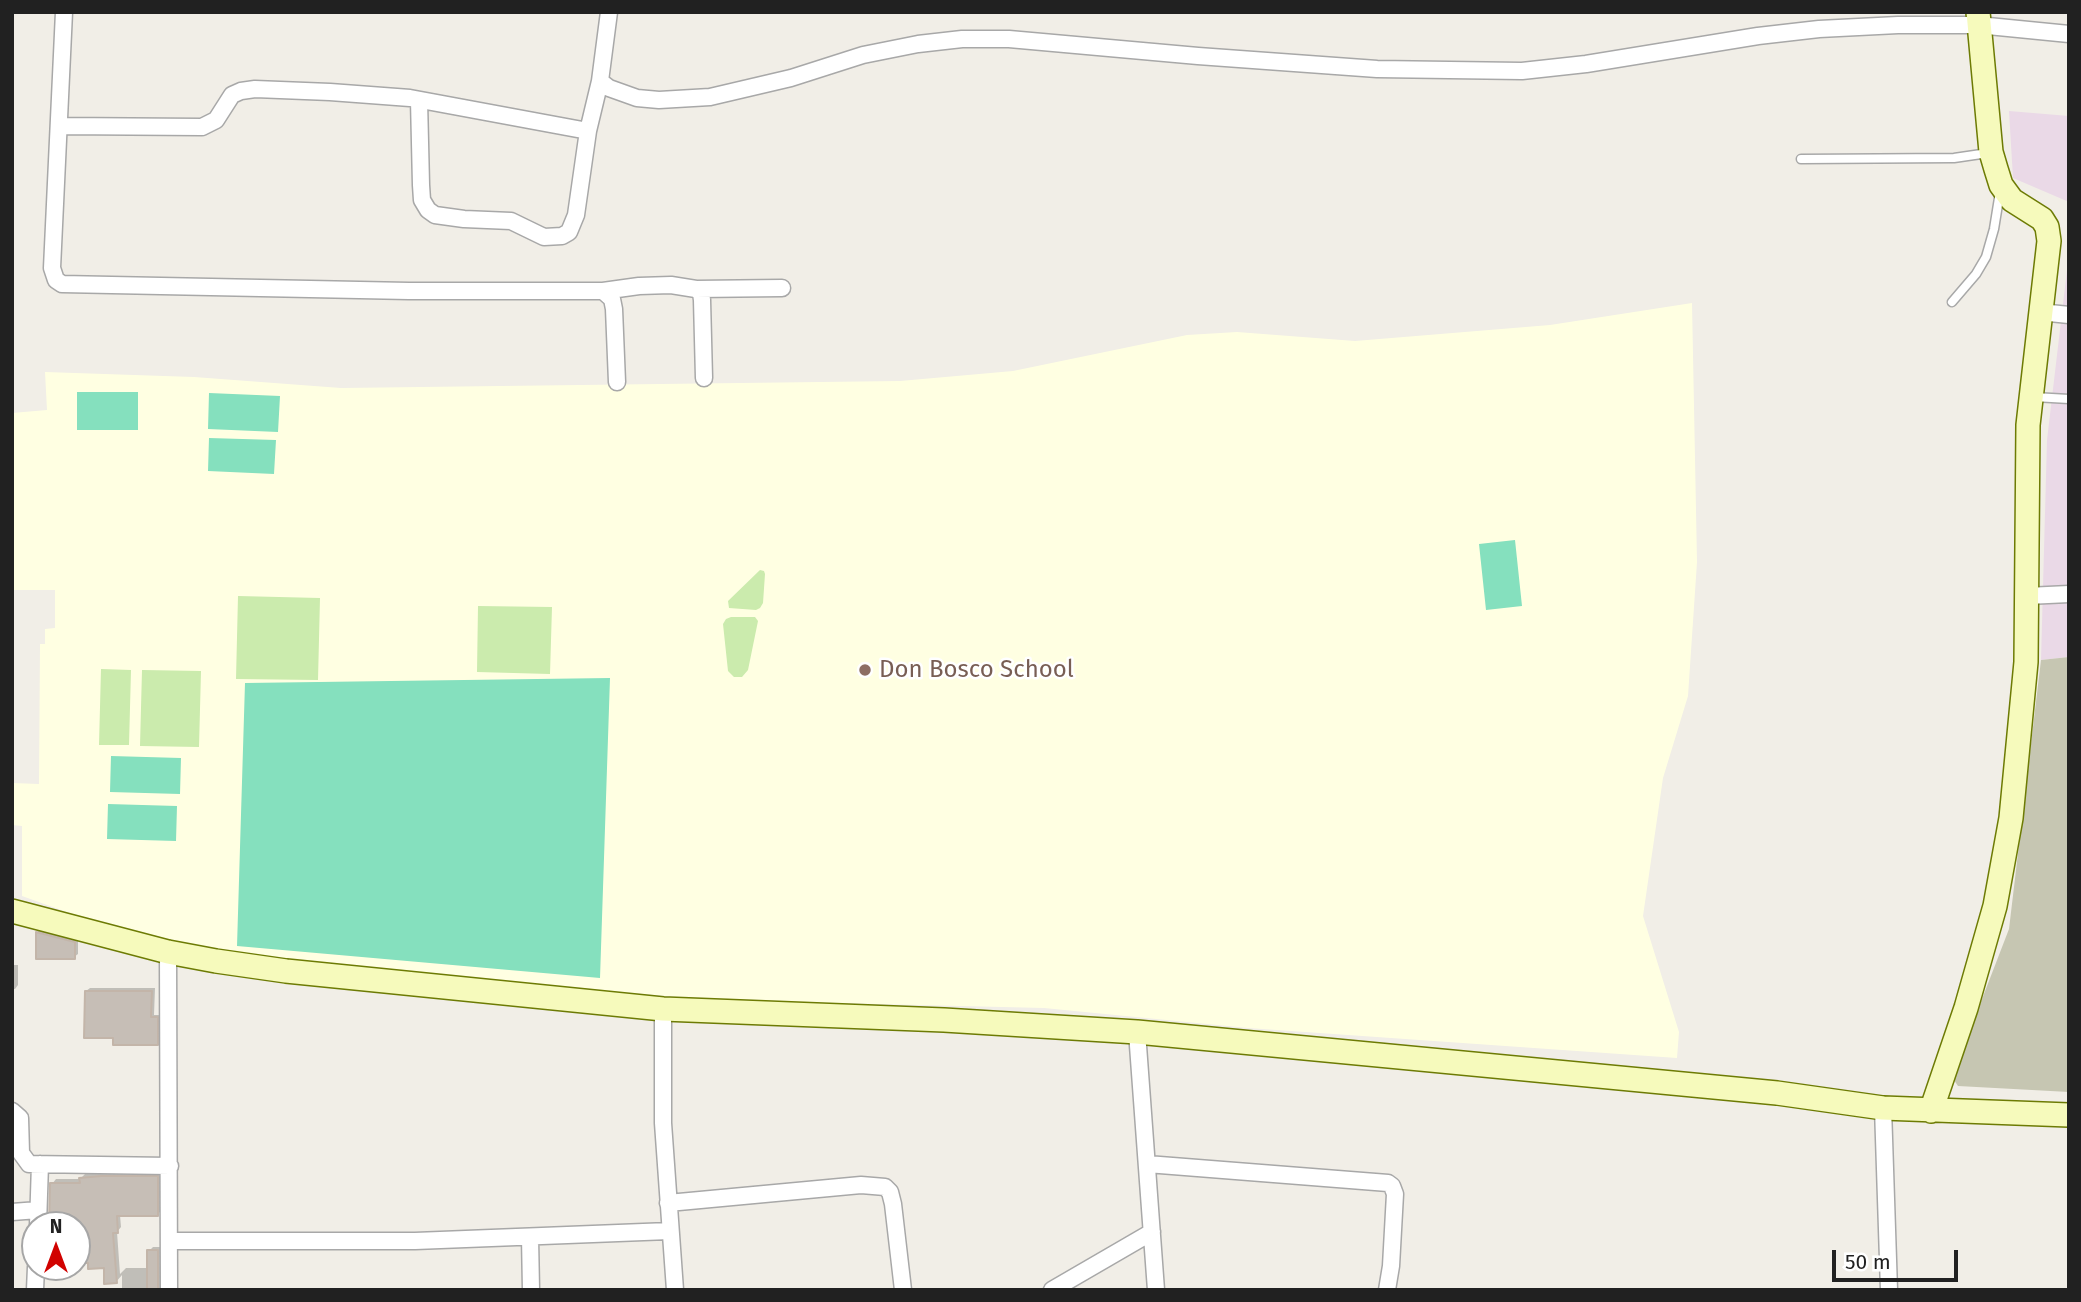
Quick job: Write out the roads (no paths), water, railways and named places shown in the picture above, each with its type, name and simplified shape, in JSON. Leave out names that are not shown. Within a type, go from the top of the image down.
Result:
[{"type":"street","points":[[64,12],[52,268],[56,280],[62,284],[506,292],[603,290],[671,285],[696,289],[782,288]]},
{"type":"street","points":[[419,100],[422,200],[428,209],[435,215],[510,221],[544,237],[562,236],[569,232],[573,225],[587,131],[600,81],[609,12]]},
{"type":"street","points":[[600,81],[616,91],[637,98],[659,100],[710,97],[791,78],[863,55],[962,39],[1009,39],[1377,69],[1522,71],[1819,29],[1978,19],[2069,34]]},
{"type":"street","points":[[1931,1111],[1966,1008],[1995,906],[2011,818],[2026,662],[2028,425],[2049,242],[2047,227],[2042,219],[2012,200],[2001,185],[1991,152],[1978,19]]},
{"type":"street","points":[[59,126],[202,127],[216,120],[232,95],[255,89],[368,94],[419,100],[587,131]]},
{"type":"street","points":[[696,289],[701,293],[702,300],[704,378]]},
{"type":"street","points":[[603,290],[612,299],[614,309],[617,382]]},
{"type":"street","points":[[2040,312],[2069,315]]},
{"type":"street","points":[[2027,596],[2069,594]]},
{"type":"street","points":[[12,911],[168,952],[286,971],[663,1009],[944,1020],[1137,1032],[1777,1093],[1883,1108],[2069,1115]]},
{"type":"street","points":[[168,952],[169,1290]]},
{"type":"street","points":[[663,1009],[663,1124],[675,1290]]},
{"type":"street","points":[[1137,1032],[1156,1290]]},
{"type":"street","points":[[1883,1108],[1889,1290]]},
{"type":"street","points":[[12,1111],[20,1118],[22,1157],[29,1164],[170,1166]]},
{"type":"street","points":[[38,1211],[40,1164]]},
{"type":"street","points":[[1147,1164],[1388,1183],[1395,1194],[1387,1290]]},
{"type":"street","points":[[668,1203],[861,1185],[884,1187],[890,1192],[893,1204],[903,1290]]},
{"type":"street","points":[[170,1241],[415,1241],[670,1231]]},
{"type":"street","points":[[1052,1290],[1152,1232]]},
{"type":"street","points":[[530,1237],[531,1290]]},
{"type":"lane","points":[[1801,159],[1954,158],[1991,152]]},
{"type":"lane","points":[[1952,302],[1976,274],[1986,257],[1994,229],[2001,185]]},
{"type":"lane","points":[[2031,397],[2069,399]]},
{"type":"place","name":"Don Bosco School","points":[[865,670]]}]
